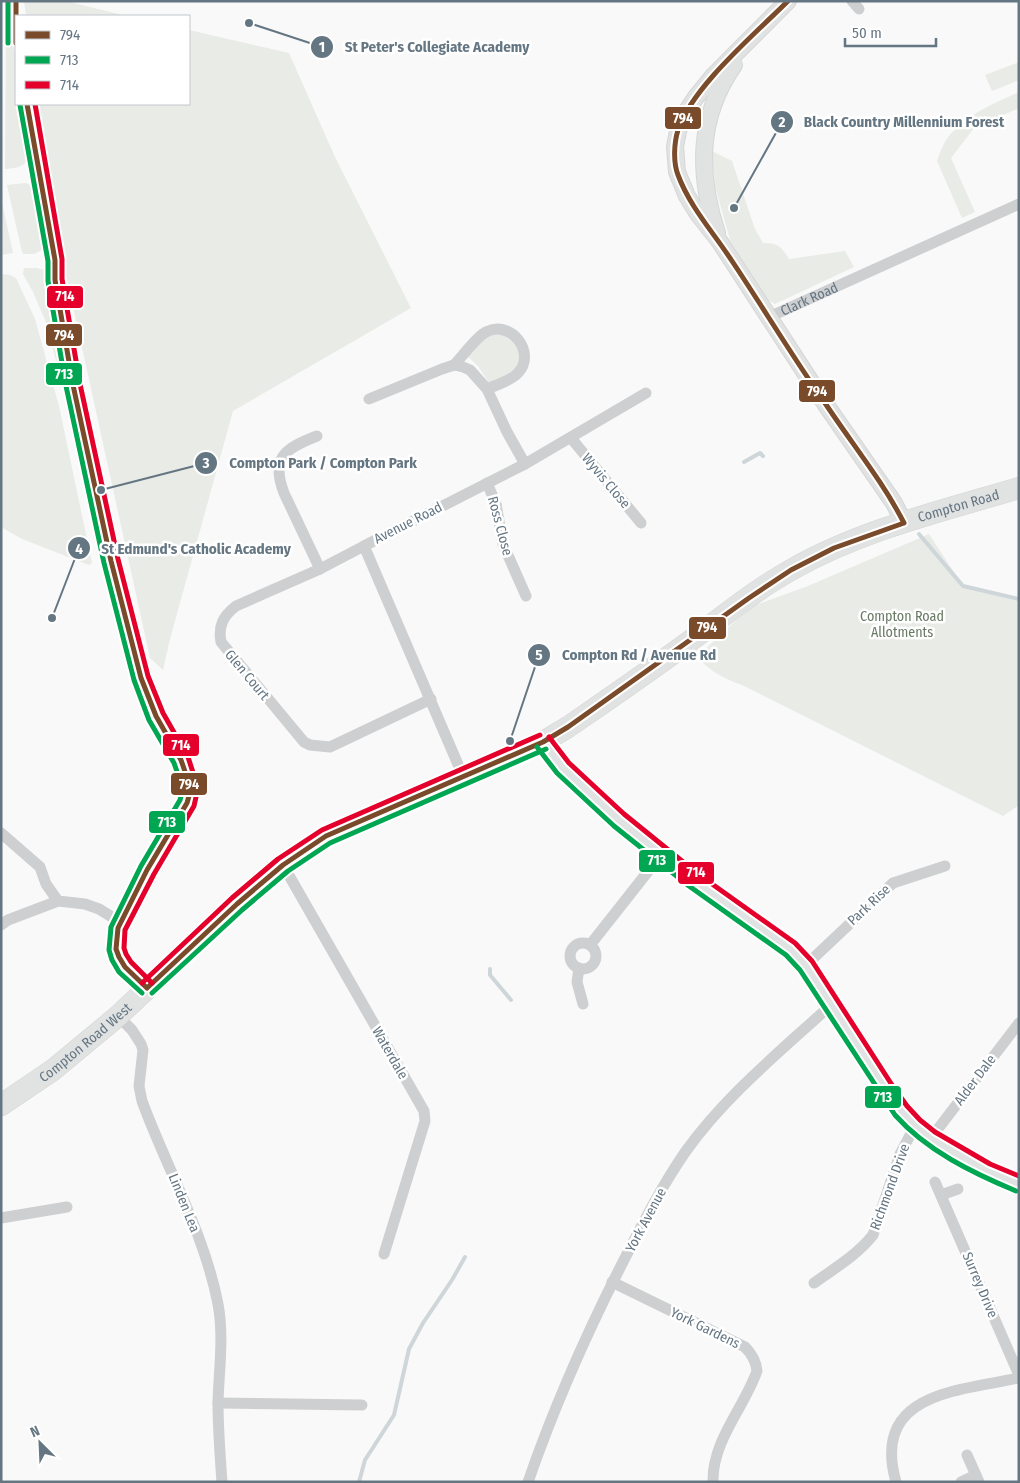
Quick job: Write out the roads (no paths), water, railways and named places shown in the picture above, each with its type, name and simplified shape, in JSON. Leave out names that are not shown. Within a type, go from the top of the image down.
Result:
[{"type":"highway","name":"Compton Road","points":[[543,742],[568,727],[790,570],[841,545],[904,523],[1019,488]]},
{"type":"highway","name":"Compton Road West","points":[[1,1105],[52,1070],[118,1016],[237,904],[282,865],[326,836],[543,742]]},
{"type":"street","points":[[769,317],[720,242],[698,214],[680,180],[675,160],[678,131],[684,115],[696,97],[737,51],[788,1]]},
{"type":"street","points":[[720,242],[712,217],[704,177],[704,143],[712,108],[720,87],[757,33]]},
{"type":"street","name":"Clark Road","points":[[904,523],[894,503],[826,406],[769,317],[1019,204]]},
{"type":"street","points":[[454,365],[484,333],[492,329],[502,329],[511,332],[522,344],[526,355],[525,364],[517,374],[487,389]]},
{"type":"street","points":[[369,399],[442,368],[454,365],[470,370],[487,389],[507,432],[525,464]]},
{"type":"street","name":"Avenue Road","points":[[463,776],[364,546],[525,464],[646,393]]},
{"type":"street","points":[[317,436],[293,446],[285,452],[278,472],[279,482],[320,569]]},
{"type":"street","name":"Wyvis Close","points":[[571,438],[641,523]]},
{"type":"street","name":"Ross Close","points":[[487,483],[496,504],[502,544],[526,596]]},
{"type":"street","name":"Glen Court","points":[[364,546],[320,569],[236,606],[222,619],[220,629],[221,642],[304,742],[310,745],[330,747],[431,699]]},
{"type":"street","points":[[543,742],[562,768],[661,856],[790,949],[806,965],[886,1089],[901,1111],[915,1126],[987,1170],[1019,1184]]},
{"type":"street","points":[[1,833],[40,867],[46,884],[58,901]]},
{"type":"street","points":[[590,945],[661,856]]},
{"type":"street","name":"Waterdale","points":[[282,865],[424,1111],[425,1121],[384,1254]]},
{"type":"street","name":"Park Rise","points":[[806,965],[893,883],[945,866]]},
{"type":"street","points":[[1,925],[8,920],[58,901],[92,907],[120,922],[116,937],[116,948],[119,957],[125,967],[147,988]]},
{"type":"street","points":[[580,943],[590,945],[596,954],[594,962],[588,968],[575,966],[570,960],[573,948],[580,943]]},
{"type":"street","points":[[579,968],[577,982],[583,1004]]},
{"type":"street","name":"York Avenue","points":[[528,1482],[564,1388],[612,1282],[647,1216],[686,1151],[723,1107],[832,1004]]},
{"type":"street","name":"Linden Lea","points":[[118,1016],[132,1030],[142,1044],[139,1086],[142,1101],[194,1225],[212,1281],[221,1326],[218,1423],[222,1482]]},
{"type":"street","name":"Alder Dale","points":[[932,1138],[1019,1022]]},
{"type":"street","name":"Richmond Drive","points":[[814,1282],[853,1255],[873,1235],[900,1154],[915,1126]]},
{"type":"street","name":"Surrey Drive","points":[[935,1182],[1019,1377]]},
{"type":"street","points":[[942,1196],[958,1188]]},
{"type":"street","points":[[1,1218],[66,1207]]},
{"type":"street","name":"York Gardens","points":[[612,1282],[745,1347],[753,1357],[757,1371],[719,1448],[714,1464],[714,1482]]},
{"type":"street","points":[[896,1482],[892,1467],[891,1444],[901,1420],[911,1410],[934,1396],[1019,1377]]},
{"type":"street","points":[[218,1403],[362,1405]]},
{"type":"street","points":[[961,1482],[977,1479],[967,1455]]},
{"type":"waterway","points":[[744,462],[760,453],[763,456]]},
{"type":"waterway","points":[[919,534],[963,586],[1019,599]]},
{"type":"waterway","points":[[490,969],[490,975],[511,1000]]},
{"type":"waterway","points":[[359,1482],[365,1460],[394,1415],[409,1349],[423,1323],[465,1257]]},
{"type":"place","name":"St Peter's Collegiate Academy","points":[[249,23]]},
{"type":"place","name":"Black Country Millennium Forest","points":[[734,208]]},
{"type":"place","name":"Compton Park / Compton Park","points":[[101,490]]},
{"type":"place","name":"St Edmund's Catholic Academy","points":[[52,618]]},
{"type":"place","name":"Compton Rd / Avenue Rd","points":[[510,741]]},
{"type":"park label","name":"Compton Road Allotments","points":[[902,624]]}]
